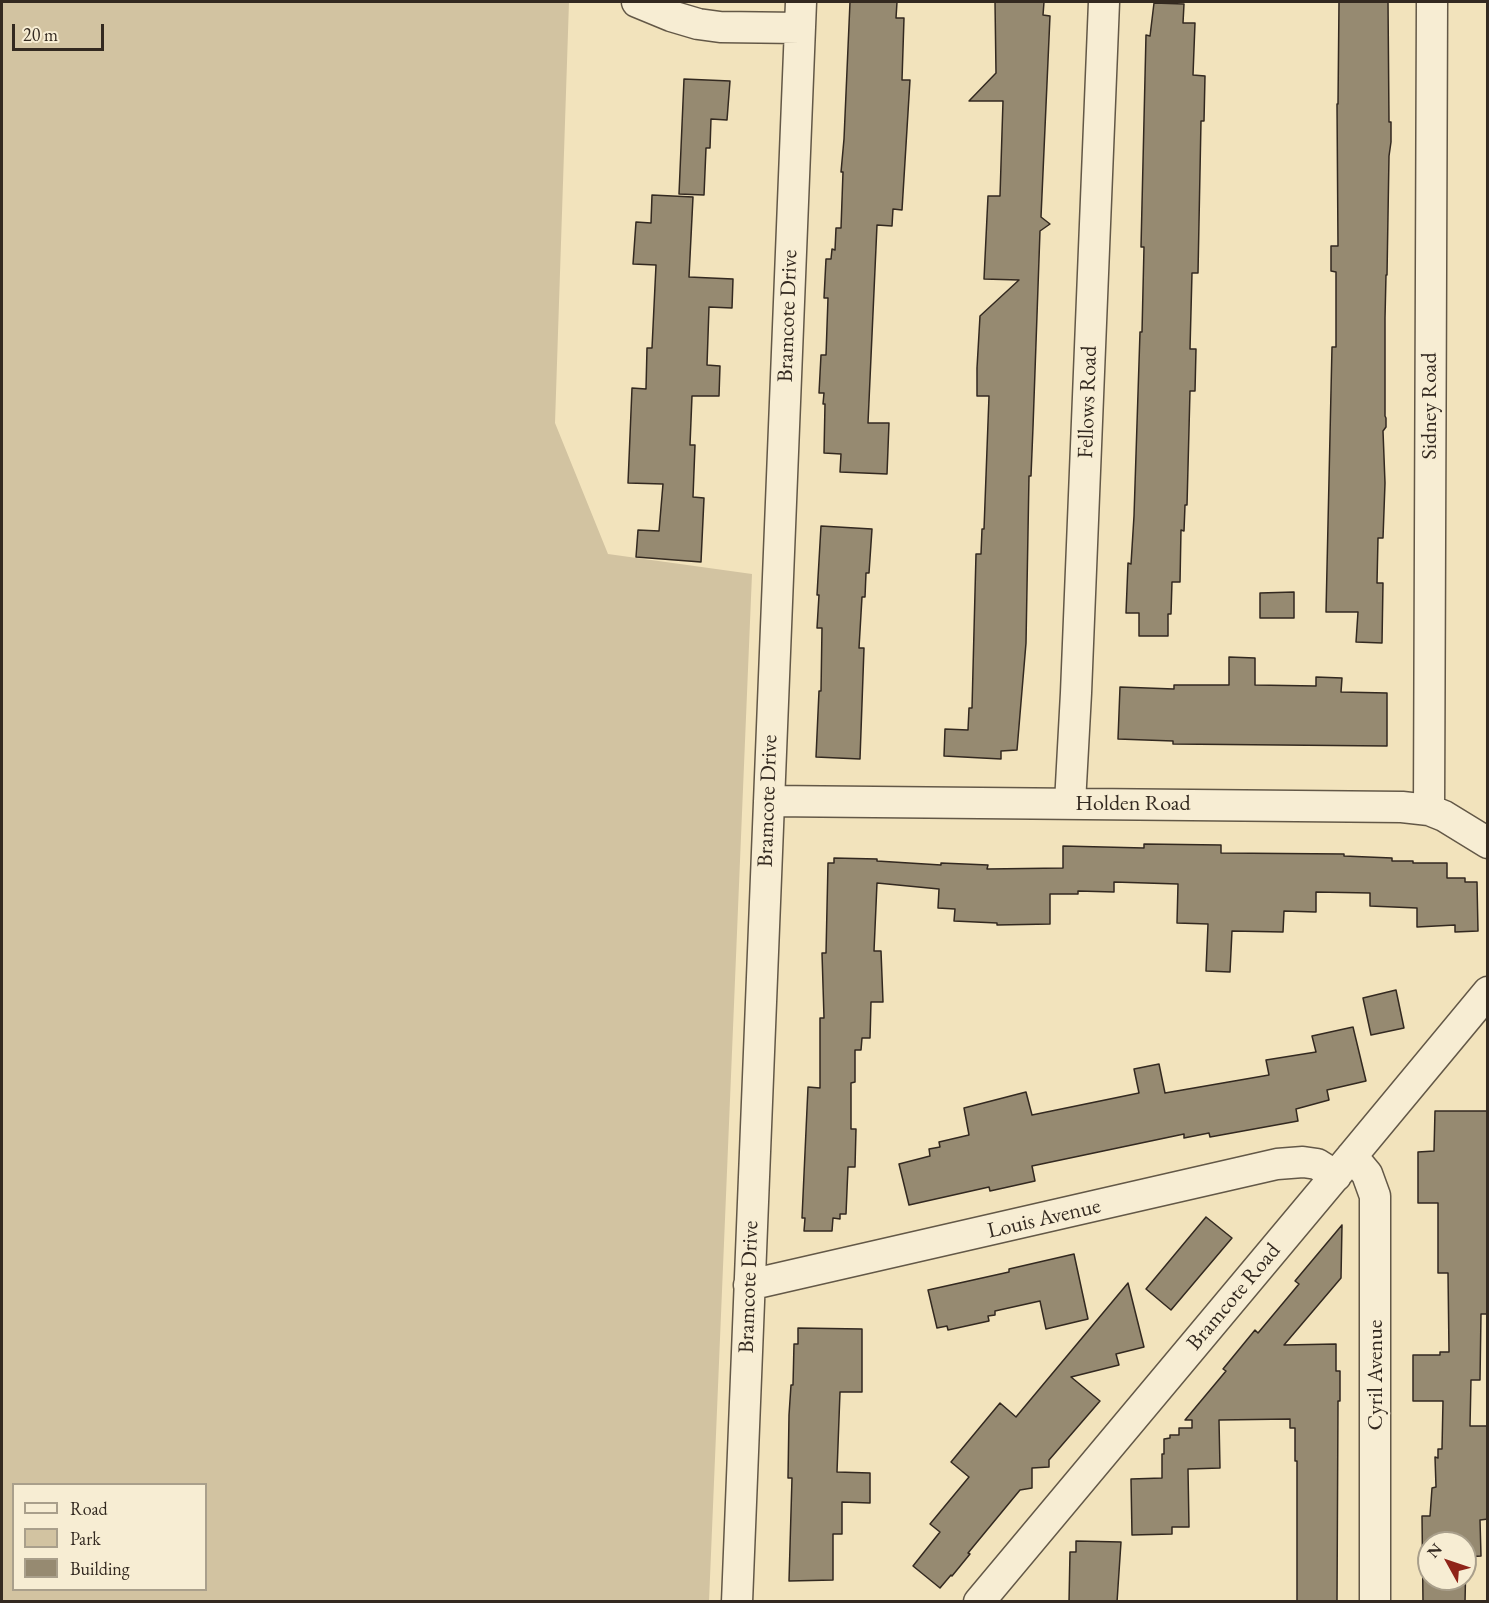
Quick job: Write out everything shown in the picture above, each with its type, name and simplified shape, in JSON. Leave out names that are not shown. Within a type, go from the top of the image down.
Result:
[{"type":"street","points":[[637,2],[671,16],[698,24],[720,27],[801,15]]},
{"type":"street","name":"Fellows Road","points":[[1070,803],[1077,681],[1104,2]]},
{"type":"street","name":"Sidney Road","points":[[1429,810],[1432,2]]},
{"type":"street","name":"Bramcote Drive","points":[[737,1602],[801,15]]},
{"type":"street","name":"Holden Road","points":[[769,801],[1402,807],[1429,810],[1453,820],[1488,843]]},
{"type":"street","name":"Bramcote Road","points":[[979,1602],[1488,992]]},
{"type":"street","name":"Louis Avenue","points":[[749,1285],[1277,1164],[1303,1162],[1344,1166]]},
{"type":"street","name":"Cyril Avenue","points":[[1344,1166],[1367,1174],[1376,1196],[1375,1602]]},
{"type":"green space","points":[[2,2],[569,2],[555,423],[608,554],[752,574],[709,1601],[2,1601]]},
{"type":"building","points":[[850,2],[897,2],[896,18],[904,18],[902,80],[910,80],[902,210],[893,209],[892,226],[877,225],[868,423],[889,423],[887,474],[840,472],[841,454],[824,453],[825,404],[823,404],[824,393],[819,393],[821,355],[826,355],[828,298],[824,298],[826,259],[831,259],[832,249],[835,250],[836,228],[841,228],[843,172],[841,172]]},
{"type":"building","points":[[995,2],[1044,2],[1043,15],[1050,16],[1041,217],[1050,224],[1040,231],[1031,476],[1029,476],[1026,643],[1017,750],[1001,751],[1001,759],[944,756],[945,729],[968,730],[969,708],[972,708],[976,554],[981,554],[982,529],[984,529],[989,396],[977,396],[980,316],[1019,280],[984,279],[988,196],[1000,196],[1003,101],[969,101],[996,73]]},
{"type":"building","points":[[1339,2],[1388,2],[1391,142],[1385,318],[1386,427],[1383,431],[1385,483],[1383,538],[1378,538],[1377,583],[1383,583],[1382,643],[1356,642],[1358,612],[1326,612],[1332,347],[1336,347],[1336,272],[1331,271],[1331,246],[1338,246]]},
{"type":"building","points":[[1154,3],[1184,4],[1183,23],[1195,23],[1193,75],[1205,76],[1204,121],[1201,121],[1198,273],[1192,273],[1190,349],[1196,349],[1195,391],[1190,391],[1187,505],[1185,505],[1184,531],[1181,530],[1180,582],[1172,582],[1168,636],[1139,636],[1139,613],[1126,613],[1128,563],[1131,564],[1134,516],[1140,332],[1142,332],[1144,247],[1141,247],[1146,35],[1150,36]]},
{"type":"building","points":[[684,79],[730,81],[727,120],[711,119],[710,148],[706,148],[704,195],[679,194]]},
{"type":"building","points":[[652,195],[693,197],[689,277],[733,279],[732,308],[709,307],[707,365],[720,366],[719,396],[692,396],[690,445],[695,445],[693,497],[704,498],[701,562],[636,557],[638,530],[659,531],[663,484],[628,483],[632,388],[646,389],[647,348],[652,348],[656,265],[633,264],[636,222],[651,223]]},
{"type":"building","points":[[821,526],[872,529],[869,573],[866,573],[865,597],[862,597],[859,648],[864,648],[860,759],[816,757],[819,691],[821,691],[822,628],[817,628],[819,595],[817,595]]},
{"type":"building","points":[[1294,592],[1294,618],[1260,618],[1260,593]]},
{"type":"building","points":[[1229,657],[1255,658],[1255,685],[1316,686],[1316,677],[1342,678],[1341,692],[1387,693],[1387,746],[1173,744],[1173,741],[1118,739],[1120,687],[1174,689],[1174,685],[1229,685]]},
{"type":"building","points":[[1144,844],[1221,845],[1221,853],[1344,854],[1344,856],[1392,858],[1392,861],[1413,861],[1413,863],[1447,863],[1447,878],[1465,878],[1465,882],[1477,882],[1478,931],[1455,932],[1455,925],[1417,927],[1417,908],[1370,906],[1370,893],[1316,892],[1316,912],[1284,911],[1283,932],[1232,931],[1230,972],[1206,971],[1208,924],[1177,923],[1178,884],[1114,882],[1114,892],[1078,891],[1078,894],[1050,894],[1050,924],[997,925],[997,923],[954,921],[955,909],[938,908],[939,889],[877,883],[874,951],[881,951],[883,1002],[871,1002],[870,1038],[862,1038],[861,1050],[855,1050],[855,1082],[851,1083],[851,1129],[856,1129],[855,1167],[848,1167],[846,1214],[840,1214],[840,1219],[833,1218],[832,1231],[804,1231],[805,1218],[802,1218],[808,1087],[820,1088],[820,1018],[824,1018],[822,953],[826,953],[828,863],[834,863],[834,858],[877,859],[877,861],[941,865],[941,863],[988,865],[987,869],[1063,868],[1063,846],[1144,848]]},
{"type":"building","points":[[1396,990],[1404,1028],[1371,1035],[1363,998]]},
{"type":"building","points":[[1353,1027],[1366,1081],[1327,1090],[1329,1100],[1296,1109],[1298,1121],[1210,1137],[1209,1133],[1184,1138],[1184,1134],[1032,1166],[1035,1181],[990,1191],[989,1187],[909,1205],[899,1164],[930,1156],[929,1149],[940,1147],[939,1142],[969,1135],[964,1108],[1026,1092],[1032,1115],[1139,1093],[1134,1069],[1159,1064],[1165,1093],[1269,1075],[1266,1060],[1316,1052],[1312,1036]]},
{"type":"building","points":[[1435,1111],[1488,1111],[1488,1314],[1481,1314],[1480,1380],[1471,1380],[1470,1426],[1488,1426],[1488,1519],[1480,1520],[1481,1556],[1477,1556],[1477,1531],[1422,1531],[1422,1516],[1430,1516],[1432,1488],[1436,1487],[1435,1457],[1438,1458],[1438,1449],[1442,1449],[1443,1401],[1413,1401],[1413,1355],[1440,1355],[1440,1352],[1449,1352],[1448,1273],[1438,1273],[1438,1203],[1418,1203],[1418,1152],[1434,1151]]},
{"type":"building","points":[[1206,1217],[1232,1238],[1171,1310],[1146,1289]]},
{"type":"building","points":[[1342,1225],[1341,1278],[1284,1345],[1336,1344],[1336,1371],[1340,1371],[1337,1602],[1297,1602],[1297,1461],[1295,1461],[1295,1428],[1290,1428],[1290,1419],[1219,1420],[1220,1468],[1188,1469],[1189,1527],[1172,1527],[1172,1534],[1132,1535],[1131,1479],[1162,1478],[1164,1439],[1170,1438],[1170,1435],[1179,1435],[1179,1428],[1192,1428],[1192,1420],[1185,1420],[1226,1371],[1223,1369],[1255,1330],[1258,1333],[1299,1284],[1295,1281]]},
{"type":"building","points":[[1074,1254],[1088,1319],[1046,1329],[1040,1301],[995,1311],[995,1315],[988,1316],[989,1321],[948,1330],[947,1326],[937,1328],[928,1290],[1009,1272],[1009,1269]]},
{"type":"building","points":[[1128,1283],[1144,1347],[1116,1354],[1119,1365],[1071,1377],[1100,1401],[1049,1460],[1049,1467],[1032,1468],[1032,1488],[1020,1490],[940,1588],[913,1566],[940,1532],[930,1524],[969,1477],[951,1462],[1000,1403],[1016,1417]]},
{"type":"building","points":[[798,1328],[862,1329],[862,1392],[840,1392],[837,1472],[870,1473],[870,1503],[842,1502],[842,1534],[833,1534],[833,1580],[789,1581],[792,1478],[788,1478],[789,1415],[791,1385],[793,1385],[794,1344],[798,1344]]},
{"type":"building","points":[[1076,1541],[1121,1542],[1117,1602],[1069,1602],[1070,1552],[1076,1552]]},
{"type":"building","points":[[1423,1591],[1465,1591],[1465,1602],[1423,1602]]}]
